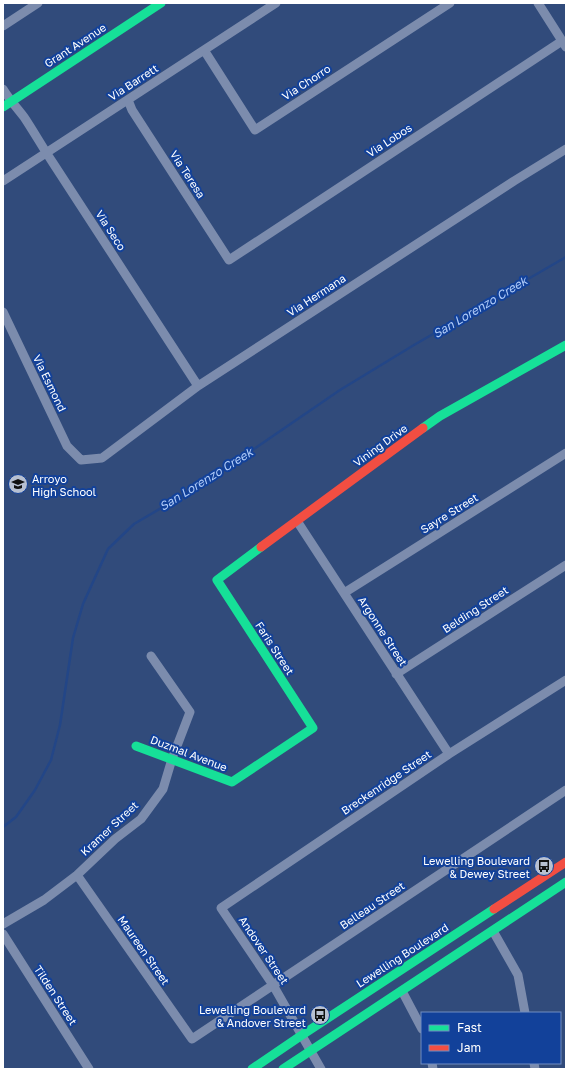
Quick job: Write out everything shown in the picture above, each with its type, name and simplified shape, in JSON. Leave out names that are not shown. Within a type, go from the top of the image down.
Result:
[{"type":"main road","name":"Grant Avenue","points":[[7,104],[161,3]]},
{"type":"main road","name":"Vining Drive","points":[[217,580],[440,416],[566,345]]},
{"type":"main road","name":"Faris Street","points":[[217,580],[314,728]]},
{"type":"main road","name":"Duzmal Avenue","points":[[136,746],[232,782],[314,728]]},
{"type":"main road","name":"Lewelling Boulevard","points":[[252,1069],[566,862]]},
{"type":"main road","points":[[283,1069],[566,882]]},
{"type":"street","points":[[3,26],[38,3]]},
{"type":"street","name":"Via Barrett","points":[[3,181],[276,3]]},
{"type":"street","name":"Via Chorro","points":[[204,50],[255,130],[450,3]]},
{"type":"street","points":[[538,3],[564,44]]},
{"type":"street","name":"Via Lobos","points":[[229,260],[564,44]]},
{"type":"street","name":"Via Seco","points":[[3,89],[7,104],[23,116],[198,386]]},
{"type":"street","name":"Via Teresa","points":[[128,100],[136,116],[229,260]]},
{"type":"street","name":"Via Hermana","points":[[81,460],[102,458],[198,386],[514,181],[566,149]]},
{"type":"street","name":"Via Esmond","points":[[3,312],[67,446],[81,460]]},
{"type":"street","name":"Sayre Street","points":[[344,593],[566,453]]},
{"type":"street","name":"Argonne Street","points":[[297,521],[449,754]]},
{"type":"street","name":"Belding Street","points":[[396,674],[566,565]]},
{"type":"street","name":"Kramer Street","points":[[3,924],[44,900],[77,875],[115,839],[141,819],[163,789],[172,759],[190,712],[151,656]]},
{"type":"street","name":"Breckenridge Street","points":[[221,908],[449,754],[566,680]]},
{"type":"street","name":"Belleau Street","points":[[192,1040],[566,790]]},
{"type":"street","name":"Maureen Street","points":[[77,875],[192,1040]]},
{"type":"street","name":"Andover Street","points":[[221,908],[273,985],[321,1069]]},
{"type":"street","points":[[493,931],[518,975],[525,1012]]},
{"type":"street","name":"Tilden Street","points":[[3,934],[89,1069]]},
{"type":"street","points":[[402,991],[421,1026]]},
{"type":"waterway","name":"San Lorenzo Creek","points":[[3,827],[16,817],[35,790],[51,760],[60,725],[73,638],[83,604],[108,549],[134,524],[209,480],[340,390],[414,345],[566,257]]},
{"type":"traffic: fast","points":[[3,107],[161,3]]},
{"type":"traffic: fast","points":[[423,428],[440,416],[566,345]]},
{"type":"traffic: fast","points":[[136,746],[232,782],[313,728],[217,580],[261,547]]},
{"type":"traffic: fast","points":[[283,1069],[566,882]]},
{"type":"traffic: fast","points":[[252,1069],[494,909]]},
{"type":"traffic: jam","points":[[261,547],[423,428]]},
{"type":"traffic: jam","points":[[494,909],[566,862]]},
{"type":"place","name":"Arroyo High School","points":[[18,484]]},
{"type":"place","name":"Lewelling Boulevard & Dewey Street","points":[[544,866]]},
{"type":"place","name":"Lewelling Boulevard & Andover Street","points":[[320,1015]]}]
